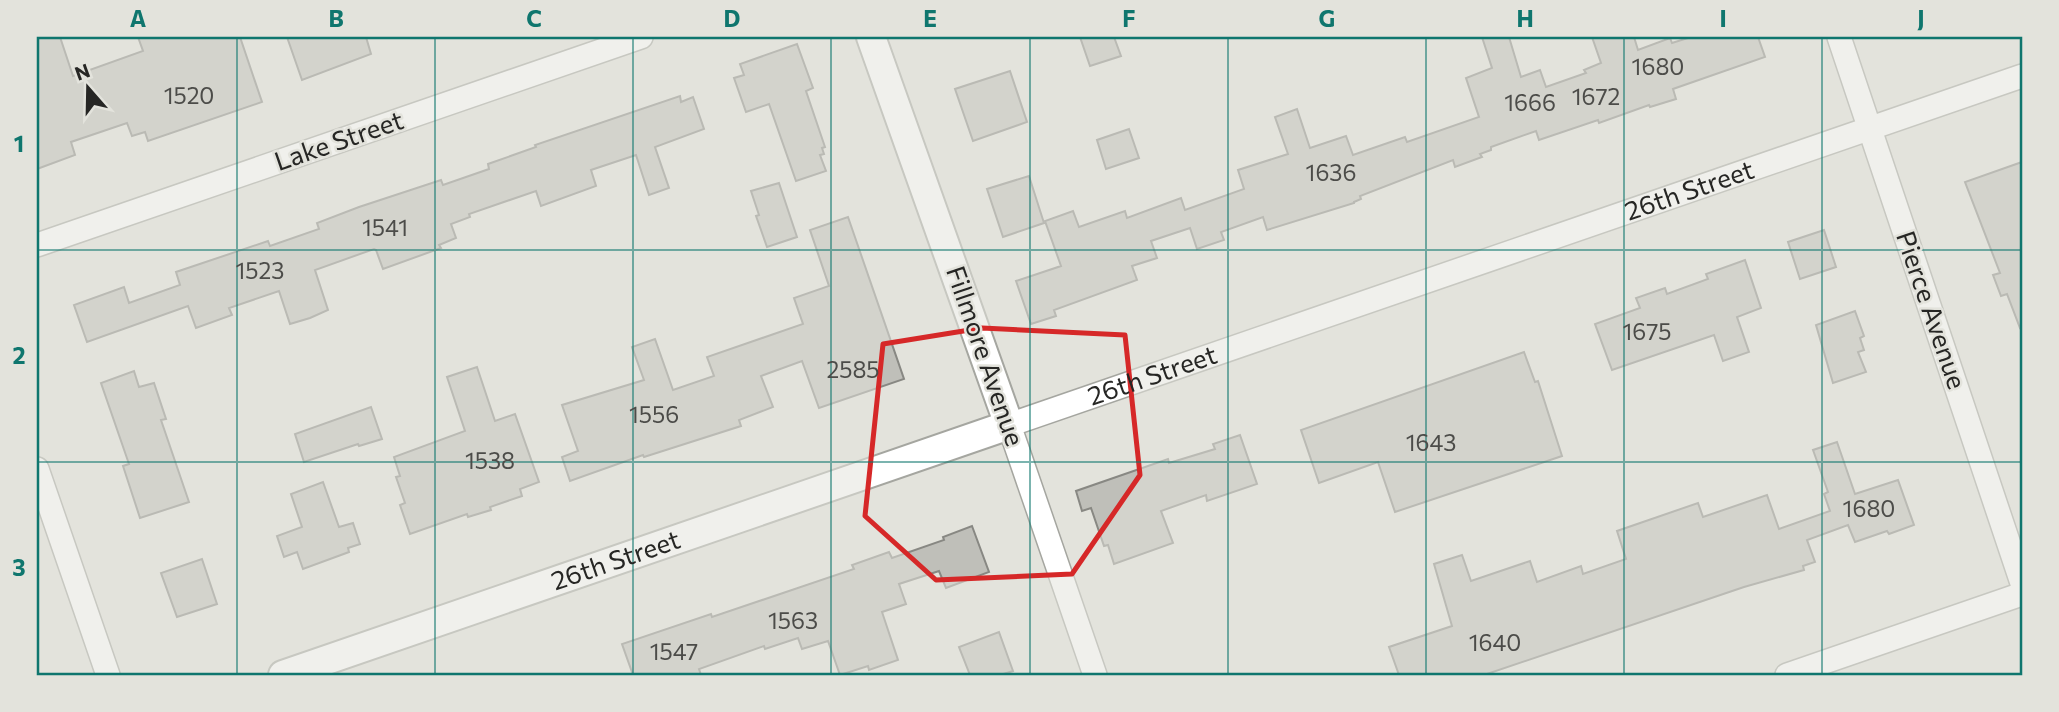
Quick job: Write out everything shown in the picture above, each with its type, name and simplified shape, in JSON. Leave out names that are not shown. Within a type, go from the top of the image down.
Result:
[{"type":"street","name":"Lake Street","points":[[37,245],[641,37]]},
{"type":"street","name":"Fillmore Avenue","points":[[871,37],[1095,675]]},
{"type":"street","name":"Pierce Avenue","points":[[1839,37],[2022,583]]},
{"type":"street","name":"26th Street","points":[[283,675],[2022,76]]},
{"type":"street","points":[[37,469],[108,675]]},
{"type":"street","points":[[1787,675],[2022,594]]},
{"type":"highlighted area","points":[[982,328],[1125,335],[1140,475],[1072,574],[936,580],[865,516],[883,344]]},
{"type":"building","points":[[37,37],[60,37],[73,76],[143,51],[138,37],[240,37],[262,102],[148,141],[145,132],[132,136],[127,123],[71,142],[75,155],[37,169]]},
{"type":"building","points":[[287,37],[366,37],[371,54],[302,80]]},
{"type":"building","points":[[1080,37],[1114,37],[1121,56],[1090,66]]},
{"type":"building","points":[[1482,37],[1509,37],[1521,77],[1540,70],[1546,87],[1586,73],[1584,70],[1601,63],[1592,37],[1634,37],[1638,50],[1670,38],[1672,43],[1691,37],[1758,37],[1765,57],[1673,89],[1676,99],[1650,107],[1649,105],[1599,123],[1598,120],[1539,140],[1536,131],[1491,147],[1491,150],[1480,154],[1482,157],[1455,167],[1453,160],[1360,196],[1361,199],[1354,203],[1267,230],[1263,217],[1221,232],[1224,240],[1197,249],[1190,228],[1151,241],[1157,258],[1132,266],[1137,280],[1054,310],[1056,316],[1031,324],[1016,281],[1061,266],[1045,221],[1073,211],[1079,227],[1125,211],[1127,218],[1181,198],[1185,210],[1244,189],[1238,170],[1288,154],[1275,117],[1297,109],[1310,148],[1346,136],[1353,155],[1405,137],[1407,142],[1479,117],[1466,78],[1492,68]]},
{"type":"building","points":[[797,44],[813,88],[806,91],[825,147],[822,148],[824,154],[820,155],[826,171],[796,181],[769,104],[746,112],[734,78],[744,75],[740,64]]},
{"type":"building","points":[[1010,71],[1027,122],[973,141],[955,89]]},
{"type":"building","points":[[680,96],[681,102],[693,97],[704,129],[655,147],[669,188],[649,195],[636,155],[591,170],[596,186],[541,206],[536,191],[469,214],[470,217],[451,224],[456,238],[439,245],[441,248],[383,269],[374,249],[315,270],[328,310],[310,318],[290,324],[279,291],[229,308],[232,315],[196,328],[188,306],[87,342],[74,305],[124,287],[129,303],[180,285],[176,272],[268,241],[270,246],[319,229],[317,223],[359,207],[441,180],[443,185],[489,169],[488,164],[536,147],[535,145]]},
{"type":"building","points":[[1129,129],[1139,158],[1106,169],[1097,140]]},
{"type":"building","points":[[2022,162],[2020,328],[2007,294],[2001,296],[1993,275],[2000,273],[1965,182]]},
{"type":"building","points":[[1029,176],[1044,223],[1003,237],[987,189]]},
{"type":"building","points":[[779,183],[797,237],[767,247],[751,191]]},
{"type":"building","points":[[848,217],[904,379],[819,408],[802,361],[761,376],[773,407],[739,420],[741,426],[644,457],[643,455],[570,481],[562,457],[578,451],[562,405],[644,380],[632,347],[655,339],[673,390],[714,376],[707,357],[803,324],[794,298],[829,286],[810,230]]},
{"type":"building","points":[[1824,230],[1836,267],[1800,279],[1788,242]]},
{"type":"building","points":[[1745,260],[1761,308],[1737,317],[1749,352],[1723,361],[1714,335],[1612,370],[1595,324],[1640,308],[1636,298],[1665,288],[1667,294],[1708,279],[1706,274]]},
{"type":"building","points":[[1855,311],[1864,336],[1860,338],[1864,350],[1858,352],[1866,372],[1833,383],[1816,325]]},
{"type":"building","points":[[1524,352],[1535,382],[1538,381],[1562,456],[1395,512],[1378,462],[1319,483],[1301,430]]},
{"type":"building","points":[[477,367],[495,421],[515,414],[539,482],[520,489],[522,496],[490,507],[491,510],[468,517],[467,514],[410,534],[400,505],[405,503],[396,477],[400,476],[394,457],[465,431],[447,377]]},
{"type":"building","points":[[134,371],[139,387],[154,383],[166,419],[161,420],[189,502],[140,518],[123,466],[129,464],[101,383]]},
{"type":"building","points":[[371,407],[382,439],[304,462],[295,434]]},
{"type":"building","points":[[1240,435],[1257,484],[1207,501],[1206,495],[1161,511],[1173,543],[1114,564],[1108,545],[1104,546],[1091,508],[1082,511],[1076,491],[1168,459],[1169,463],[1215,449],[1213,444]]},
{"type":"building","points":[[1837,442],[1855,494],[1898,480],[1914,525],[1855,542],[1848,525],[1807,540],[1815,562],[1803,566],[1804,570],[1744,587],[1484,675],[1399,675],[1389,647],[1452,626],[1434,564],[1462,555],[1471,581],[1530,561],[1537,582],[1581,566],[1583,574],[1626,559],[1617,531],[1698,503],[1703,517],[1767,495],[1779,529],[1830,511],[1824,494],[1828,492],[1813,450]]},
{"type":"building","points":[[323,482],[339,527],[353,523],[360,544],[348,548],[349,552],[303,569],[297,552],[284,557],[277,536],[302,527],[291,494]]},
{"type":"building","points":[[972,526],[989,572],[946,588],[939,571],[899,584],[906,604],[882,612],[898,660],[869,670],[868,666],[840,675],[828,641],[802,649],[798,638],[765,649],[764,646],[699,669],[701,675],[633,675],[622,644],[854,569],[852,565],[889,552],[892,558],[944,540],[943,537]]},
{"type":"building","points":[[202,559],[217,604],[177,617],[161,573]]},
{"type":"building","points":[[999,632],[1013,671],[1000,675],[970,675],[959,647]]}]
